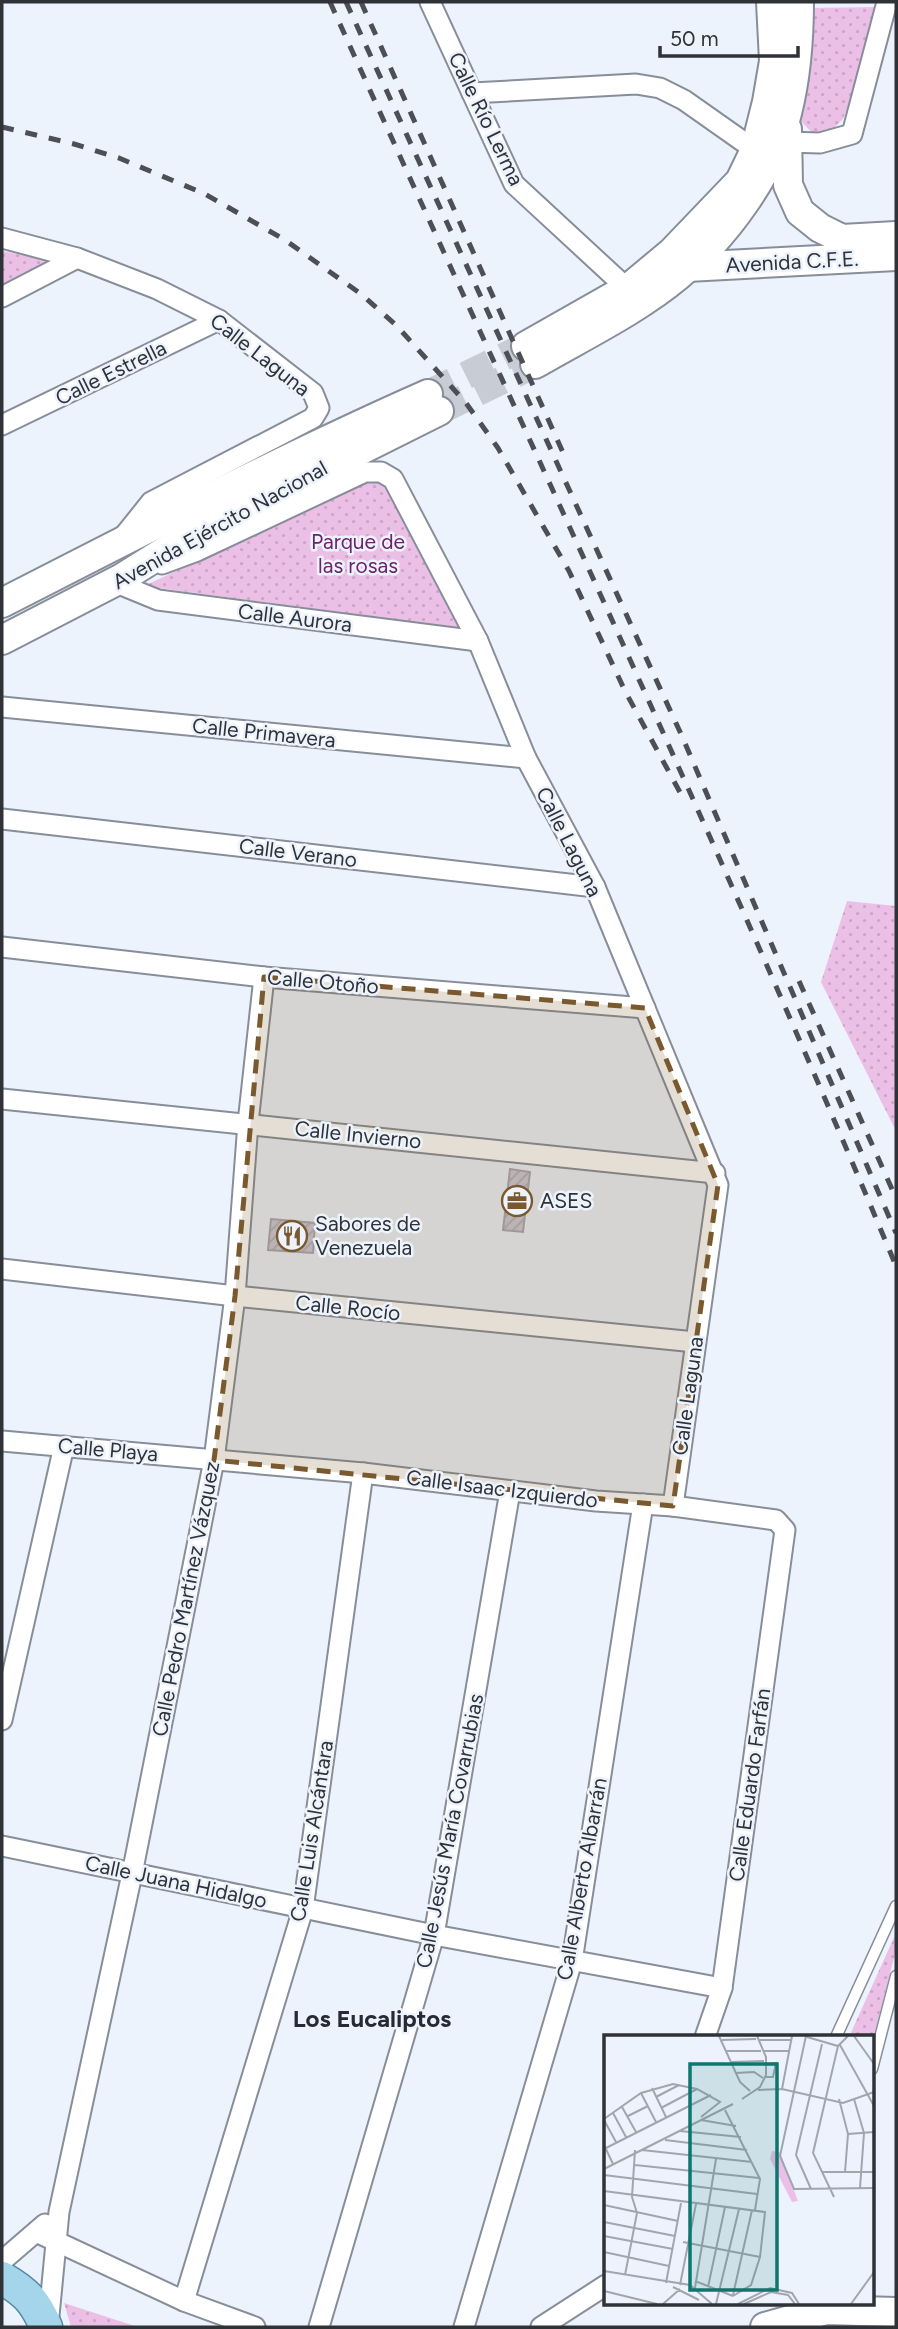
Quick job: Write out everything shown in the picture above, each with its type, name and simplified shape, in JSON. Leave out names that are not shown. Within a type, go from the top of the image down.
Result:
[{"type":"main road","points":[[797,2],[796,66],[787,128],[752,191],[718,237],[687,267],[632,308],[530,355],[630,287],[672,252],[740,181],[755,150],[774,61],[797,2]]},
{"type":"main road","name":"Avenida C.F.E.","points":[[787,128],[788,185],[800,212],[820,228],[842,239],[896,236]]},
{"type":"main road","name":"Avenida C.F.E.","points":[[687,267],[896,257]]},
{"type":"main road","name":"Avenida Ejército Nacional","points":[[2,603],[354,427],[434,403],[191,535],[118,580],[2,640]]},
{"type":"main road","points":[[2,2278],[23,2290],[38,2307],[47,2327]]},
{"type":"main road","points":[[765,2327],[826,2310],[896,2312]]},
{"type":"street","name":"Calle Río Lerma","points":[[430,2],[513,184],[620,281]]},
{"type":"street","points":[[787,128],[820,142],[852,134],[887,2]]},
{"type":"street","points":[[472,93],[636,84],[660,88],[684,100],[755,150]]},
{"type":"street","name":"Calle Laguna","points":[[2,238],[76,258],[157,289],[219,320],[313,393],[319,408],[313,418],[151,502],[117,544]]},
{"type":"street","points":[[2,297],[76,258]]},
{"type":"street","name":"Calle Estrella","points":[[2,425],[219,320]]},
{"type":"street","name":"Calle Laguna","points":[[118,580],[197,551],[365,472],[381,472],[393,479],[478,641],[526,758],[595,887],[715,1173],[718,1185],[673,1506]]},
{"type":"street","name":"Calle Aurora","points":[[118,580],[158,600],[478,641]]},
{"type":"street","name":"Calle Primavera","points":[[2,707],[526,758]]},
{"type":"street","name":"Calle Verano","points":[[2,819],[595,887]]},
{"type":"street","name":"Calle Otoño","points":[[2,947],[264,978],[645,1008]]},
{"type":"street","name":"Calle Pedro Martínez Vázquez","points":[[47,2327],[59,2212],[132,1874],[214,1460],[235,1296],[248,1124],[264,978]]},
{"type":"street","name":"Calle Invierno","points":[[2,1099],[715,1173]]},
{"type":"street","name":"Calle Rocío","points":[[2,1269],[235,1296],[695,1342]]},
{"type":"street","name":"Calle Playa","points":[[2,1441],[214,1460]]},
{"type":"street","points":[[2,1720],[64,1447]]},
{"type":"street","name":"Calle Isaac Izquierdo","points":[[214,1460],[673,1506],[776,1520],[785,1530]]},
{"type":"street","name":"Calle Luis Alcántara","points":[[184,2301],[303,1909],[363,1473]]},
{"type":"street","name":"Calle Jesús María Covarrubias","points":[[318,2327],[410,2025],[434,1935],[510,1491]]},
{"type":"street","name":"Calle Alberto Albarrán","points":[[464,2327],[572,1961],[643,1504]]},
{"type":"street","name":"Calle Eduardo Farfán","points":[[706,2035],[722,1987],[785,1530]]},
{"type":"street","name":"Calle Juana Hidalgo","points":[[2,1846],[434,1935],[722,1987]]},
{"type":"street","points":[[2,2260],[59,2212]]},
{"type":"street","points":[[36,2232],[184,2301],[255,2327]]},
{"type":"street","points":[[541,2327],[604,2286]]},
{"type":"lane","points":[[837,2035],[896,1906]]},
{"type":"lane","points":[[874,2061],[896,1976]]},
{"type":"highlighted area","points":[[264,977],[645,1008],[718,1185],[673,1506],[214,1460],[235,1296]]},
{"type":"green space","points":[[877,7],[854,91],[843,119],[827,135],[813,134],[800,120],[808,8]]},
{"type":"green space","points":[[2,251],[57,262],[2,291]]},
{"type":"green space","name":"Parque de las rosas","points":[[382,475],[462,629],[144,586]]},
{"type":"green space","points":[[847,901],[896,906],[896,1131],[821,982]]},
{"type":"green space","points":[[896,1933],[895,1954],[874,2035],[850,2035]]},
{"type":"green space","points":[[64,2303],[138,2327],[71,2327]]},
{"type":"building","name":"ASES","points":[[510,1169],[530,1172],[523,1232],[503,1230]]},
{"type":"building","name":"Sabores de Venezuela","points":[[271,1219],[315,1223],[313,1253],[268,1250]]},
{"type":"tunnel","points":[[428,394],[526,346]]},
{"type":"tunnel","points":[[439,411],[535,364]]},
{"type":"railway","points":[[330,2],[689,790],[896,1266]]},
{"type":"railway","points":[[346,2],[681,734],[896,1233]]},
{"type":"railway","points":[[361,2],[565,457]]},
{"type":"railway","points":[[2,127],[119,158],[205,194],[285,240],[361,294],[396,325],[466,403],[498,448],[569,571],[625,691],[682,796]]},
{"type":"railway","points":[[799,981],[896,1198]]},
{"type":"place","name":"ASES","points":[[517,1201]]},
{"type":"place","name":"Sabores de Venezuela","points":[[292,1236]]},
{"type":"district","name":"Los Eucaliptos","points":[[372,2019]]}]
